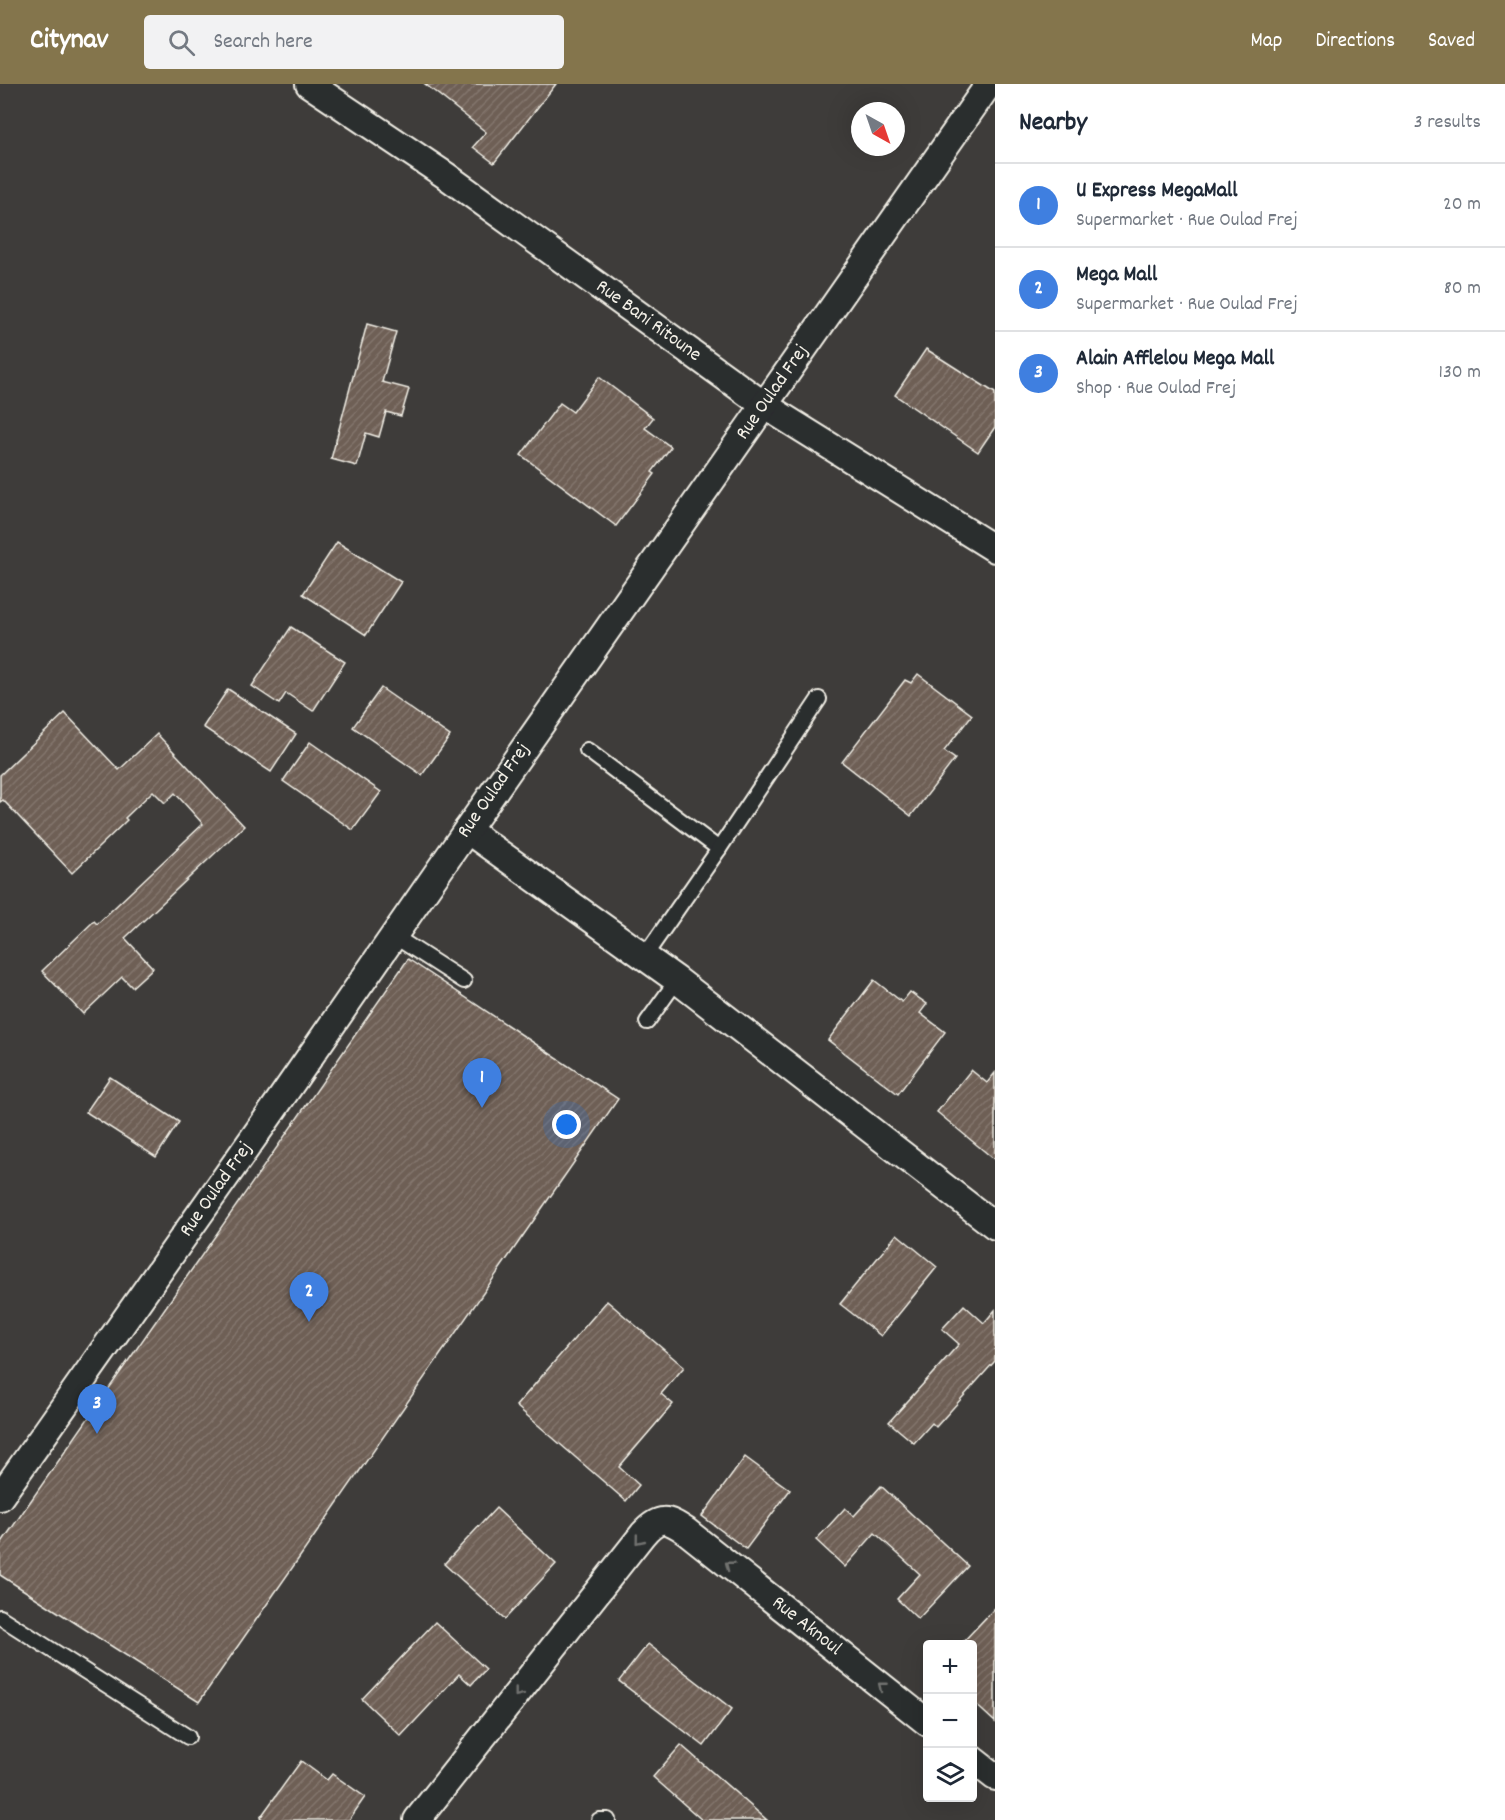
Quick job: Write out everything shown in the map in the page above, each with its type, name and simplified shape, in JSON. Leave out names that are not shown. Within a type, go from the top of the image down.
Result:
[{"type":"street","name":"Rue Bani Ritoune","points":[[309,84],[445,175],[764,405],[995,549]]},
{"type":"street","name":"Rue Oulad Frej","points":[[0,1497],[989,84]]},
{"type":"street","points":[[466,830],[677,980],[995,1226]]},
{"type":"street","name":"Rue Aknoul","points":[[417,1820],[651,1526],[658,1521],[673,1522],[686,1531],[923,1720]]},
{"type":"street","points":[[977,1763],[995,1777]]},
{"type":"lane","points":[[644,957],[819,699]]},
{"type":"lane","points":[[587,750],[719,849]]},
{"type":"lane","points":[[394,936],[464,981]]},
{"type":"lane","points":[[648,1022],[677,980]]},
{"type":"lane","points":[[0,1617],[188,1737]]},
{"type":"lane","points":[[599,1820],[608,1820]]},
{"type":"building","points":[[425,84],[556,84],[494,163],[473,147],[486,132]]},
{"type":"building","points":[[367,324],[396,332],[382,382],[409,389],[401,416],[386,412],[379,437],[366,433],[357,466],[331,459]]},
{"type":"building","points":[[926,349],[995,393],[995,427],[978,452],[895,395]]},
{"type":"building","points":[[599,377],[653,418],[645,428],[671,447],[652,472],[655,474],[616,526],[521,455],[560,403],[573,412]]},
{"type":"building","points":[[337,542],[401,582],[366,635],[303,594]]},
{"type":"building","points":[[291,627],[345,662],[313,711],[286,693],[279,704],[252,686]]},
{"type":"building","points":[[918,674],[972,715],[944,751],[955,759],[911,816],[842,762],[905,680],[911,683]]},
{"type":"building","points":[[381,688],[450,736],[422,775],[353,727]]},
{"type":"building","points":[[228,689],[296,734],[271,772],[203,727]]},
{"type":"building","points":[[65,713],[119,770],[157,734],[244,826],[125,938],[153,968],[132,987],[122,977],[83,1014],[42,971],[94,921],[97,924],[203,824],[175,793],[165,803],[153,791],[125,818],[127,820],[72,873],[3,800],[0,802],[0,775]]},
{"type":"building","points":[[310,742],[381,792],[353,830],[283,781]]},
{"type":"building","points":[[408,959],[618,1099],[199,1702],[0,1575],[0,1545]]},
{"type":"building","points":[[874,980],[902,1002],[910,992],[927,1004],[920,1013],[945,1032],[898,1094],[828,1040]]},
{"type":"building","points":[[971,1070],[987,1083],[995,1073],[995,1160],[937,1112]]},
{"type":"building","points":[[110,1077],[179,1122],[156,1157],[86,1112]]},
{"type":"building","points":[[897,1234],[937,1267],[881,1336],[840,1304]]},
{"type":"building","points":[[607,1301],[684,1367],[661,1394],[673,1404],[619,1467],[639,1485],[626,1501],[516,1406]]},
{"type":"building","points":[[964,1305],[984,1323],[995,1310],[995,1361],[936,1427],[932,1423],[914,1443],[889,1422],[959,1344],[942,1329]]},
{"type":"building","points":[[745,1457],[790,1490],[746,1549],[702,1516]]},
{"type":"building","points":[[881,1486],[968,1566],[918,1619],[897,1599],[920,1574],[875,1533],[845,1567],[816,1540],[845,1508],[854,1516]]},
{"type":"building","points":[[496,1508],[556,1564],[505,1619],[444,1564]]},
{"type":"building","points":[[995,1608],[995,1722],[977,1706],[977,1640],[965,1640]]},
{"type":"building","points":[[435,1622],[486,1669],[471,1685],[459,1674],[401,1736],[362,1699]]},
{"type":"building","points":[[648,1644],[732,1709],[704,1746],[619,1681]]},
{"type":"building","points":[[681,1745],[767,1820],[702,1820],[653,1777]]},
{"type":"building","points":[[301,1761],[327,1780],[332,1774],[365,1797],[349,1820],[262,1820],[260,1818]]},
{"type":"place","name":"U Express MegaMall","points":[[482,1108]]},
{"type":"place","name":"Mega Mall","points":[[309,1322]]},
{"type":"place","name":"Alain Afflelou Mega Mall","points":[[97,1434]]}]
